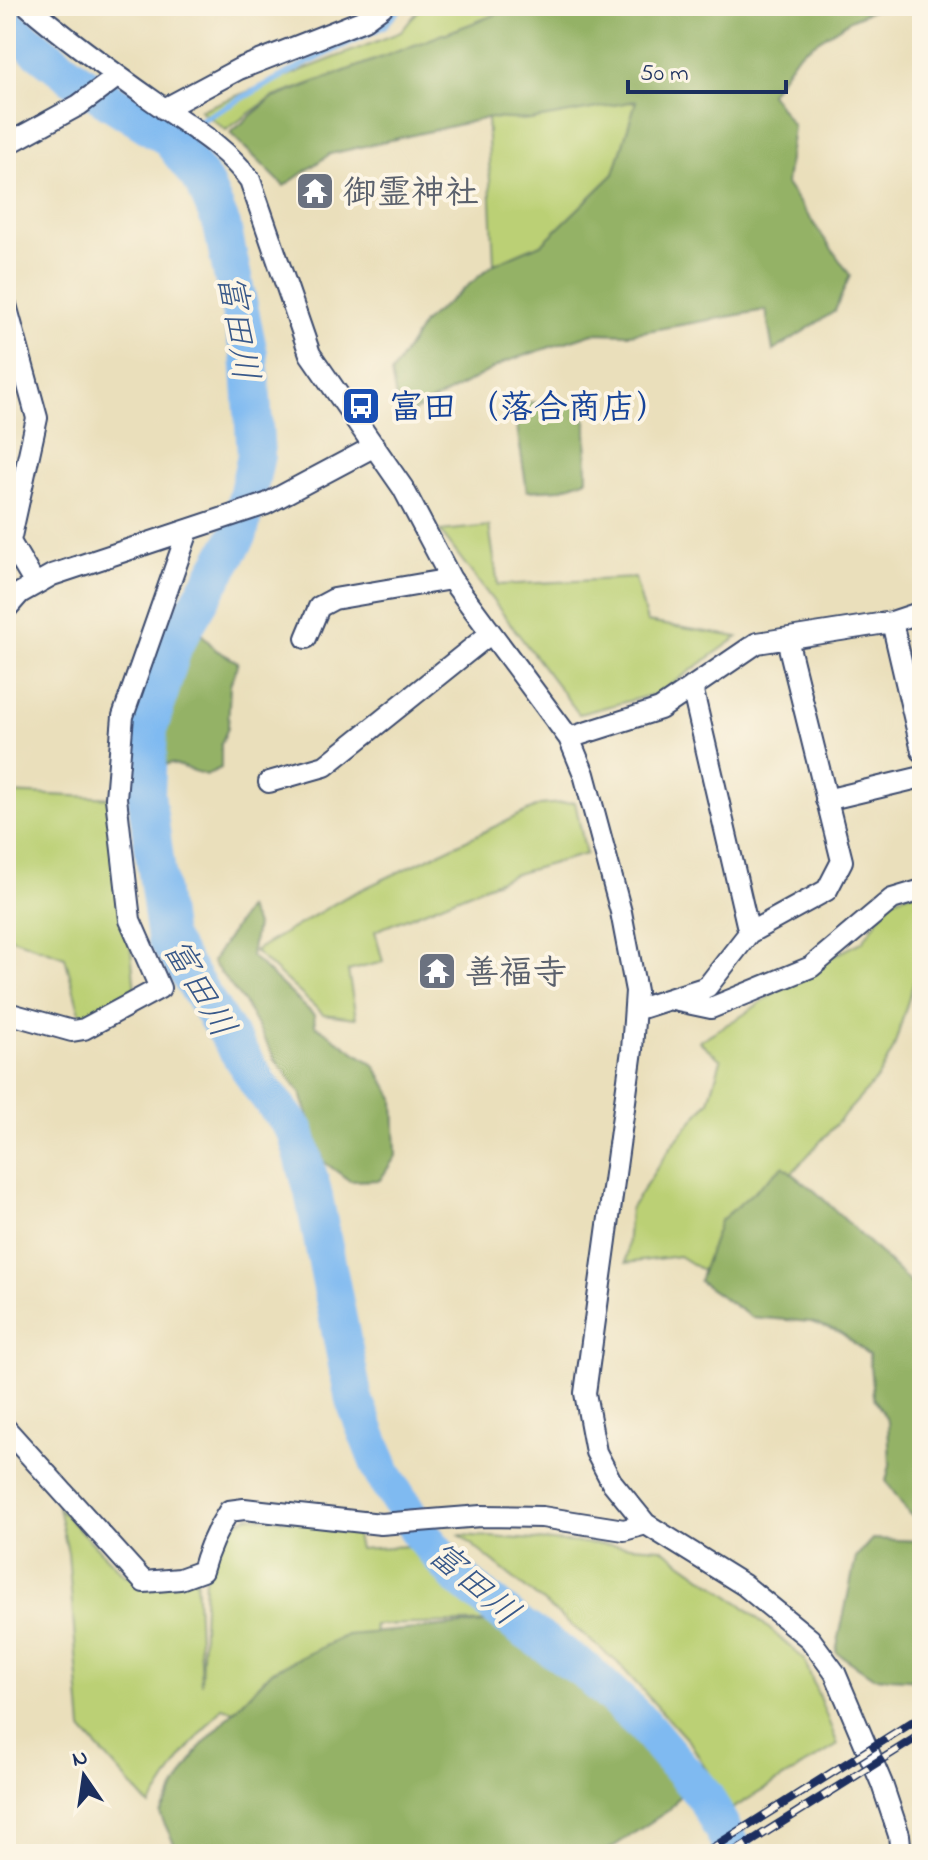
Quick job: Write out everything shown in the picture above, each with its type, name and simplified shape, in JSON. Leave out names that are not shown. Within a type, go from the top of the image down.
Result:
[{"type":"street","points":[[28,6],[113,80],[208,136],[236,161],[250,180],[310,354],[403,488],[451,579],[569,738],[584,774],[621,912],[636,991],[585,1393],[596,1452],[611,1481],[646,1524],[744,1585],[810,1639],[835,1673],[882,1784],[899,1835],[901,1854]]},
{"type":"street","points":[[170,113],[239,69],[364,20],[383,6]]},
{"type":"street","points":[[6,145],[79,105],[113,80]]},
{"type":"street","points":[[6,305],[34,403],[37,429],[8,538],[35,584]]},
{"type":"street","points":[[6,609],[20,593],[52,575],[266,504],[375,446]]},
{"type":"street","points":[[6,1024],[11,1014],[72,1031],[84,1029],[160,988],[130,920],[116,798],[123,716],[188,531]]},
{"type":"street","points":[[306,638],[319,607],[334,599],[451,579]]},
{"type":"street","points":[[569,738],[660,709],[757,643],[892,622],[922,612]]},
{"type":"street","points":[[892,622],[922,751]]},
{"type":"street","points":[[269,782],[325,766],[491,633]]},
{"type":"street","points":[[635,1010],[707,987],[749,933],[827,890],[842,861],[787,639]]},
{"type":"street","points":[[692,687],[749,933]]},
{"type":"street","points":[[826,800],[922,777]]},
{"type":"street","points":[[673,1000],[711,1008],[811,967],[892,899],[922,890]]},
{"type":"street","points":[[6,1429],[144,1582],[180,1579],[202,1571],[208,1546],[229,1511],[244,1509],[381,1524],[446,1517],[542,1517],[624,1530],[646,1524]]},
{"type":"green space","points":[[422,6],[524,6],[271,98],[226,130],[200,110],[401,32]]},
{"type":"green space","points":[[518,6],[883,6],[852,19],[799,53],[770,93],[793,126],[786,184],[850,275],[835,311],[773,351],[766,310],[630,334],[593,333],[505,362],[400,419],[391,374],[424,322],[494,264],[543,243],[614,174],[636,101],[531,120],[487,118],[330,154],[284,186],[230,133],[271,99]]},
{"type":"green space","points":[[637,100],[614,174],[543,243],[494,264],[487,118]]},
{"type":"green space","points":[[513,402],[575,404],[586,421],[587,479],[560,489],[527,491]]},
{"type":"green space","points":[[489,526],[498,585],[635,578],[647,622],[738,637],[659,693],[579,714],[440,531]]},
{"type":"green space","points":[[197,629],[216,650],[238,662],[230,685],[228,728],[221,744],[221,768],[206,775],[171,763],[159,767],[162,721],[183,639]]},
{"type":"green space","points":[[6,793],[116,798],[135,991],[82,1021],[65,957],[6,936]]},
{"type":"green space","points":[[575,802],[586,854],[515,874],[375,931],[383,962],[348,971],[356,1018],[323,1014],[254,951],[346,897],[540,805]]},
{"type":"green space","points":[[922,890],[922,955],[893,1050],[877,1079],[703,1271],[679,1256],[626,1263],[630,1209],[672,1145],[709,1101],[721,1060],[699,1041],[743,1015],[811,967],[862,942],[892,899]]},
{"type":"green space","points":[[247,908],[256,925],[251,956],[314,1015],[315,1025],[374,1065],[394,1098],[396,1156],[380,1180],[350,1181],[324,1162],[301,1094],[274,1057],[245,1004],[212,962]]},
{"type":"green space","points":[[783,1166],[816,1192],[922,1294],[922,1519],[909,1514],[886,1481],[890,1465],[888,1422],[873,1396],[869,1355],[840,1332],[811,1322],[751,1317],[699,1281],[720,1221]]},
{"type":"green space","points":[[58,1508],[124,1575],[170,1581],[196,1575],[201,1684],[205,1578],[215,1533],[249,1516],[354,1527],[359,1549],[409,1546],[497,1622],[374,1625],[376,1638],[272,1671],[234,1711],[222,1707],[181,1758],[150,1806],[82,1730],[68,1553]]},
{"type":"green space","points":[[460,1535],[661,1548],[742,1605],[804,1659],[838,1745],[730,1810],[692,1745],[617,1662]]},
{"type":"green space","points":[[872,1539],[922,1541],[921,1680],[873,1677],[836,1652],[856,1557]]},
{"type":"green space","points":[[497,1622],[542,1641],[596,1693],[644,1725],[686,1787],[669,1810],[602,1854],[179,1854],[160,1814],[199,1748],[272,1671],[347,1635]]},
{"type":"waterway","points":[[194,124],[301,66],[384,26],[402,6]]},
{"type":"waterway","name":"富田川","points":[[6,25],[77,80],[169,138],[204,183],[222,226],[249,354],[256,455],[239,534],[174,645],[149,728],[146,794],[166,938],[261,1087],[296,1131],[313,1192],[354,1400],[383,1474],[419,1532],[457,1576],[518,1625],[587,1672],[644,1725],[705,1797],[736,1854]]},
{"type":"waterway","points":[[169,138],[185,129]]},
{"type":"railway","points":[[703,1854],[922,1716]]},
{"type":"railway","points":[[731,1854],[922,1734]]},
{"type":"place","name":"御霊神社","points":[[315,191]]},
{"type":"place","name":"富田 （落合商店）","points":[[361,406]]},
{"type":"place","name":"善福寺","points":[[437,971]]}]
